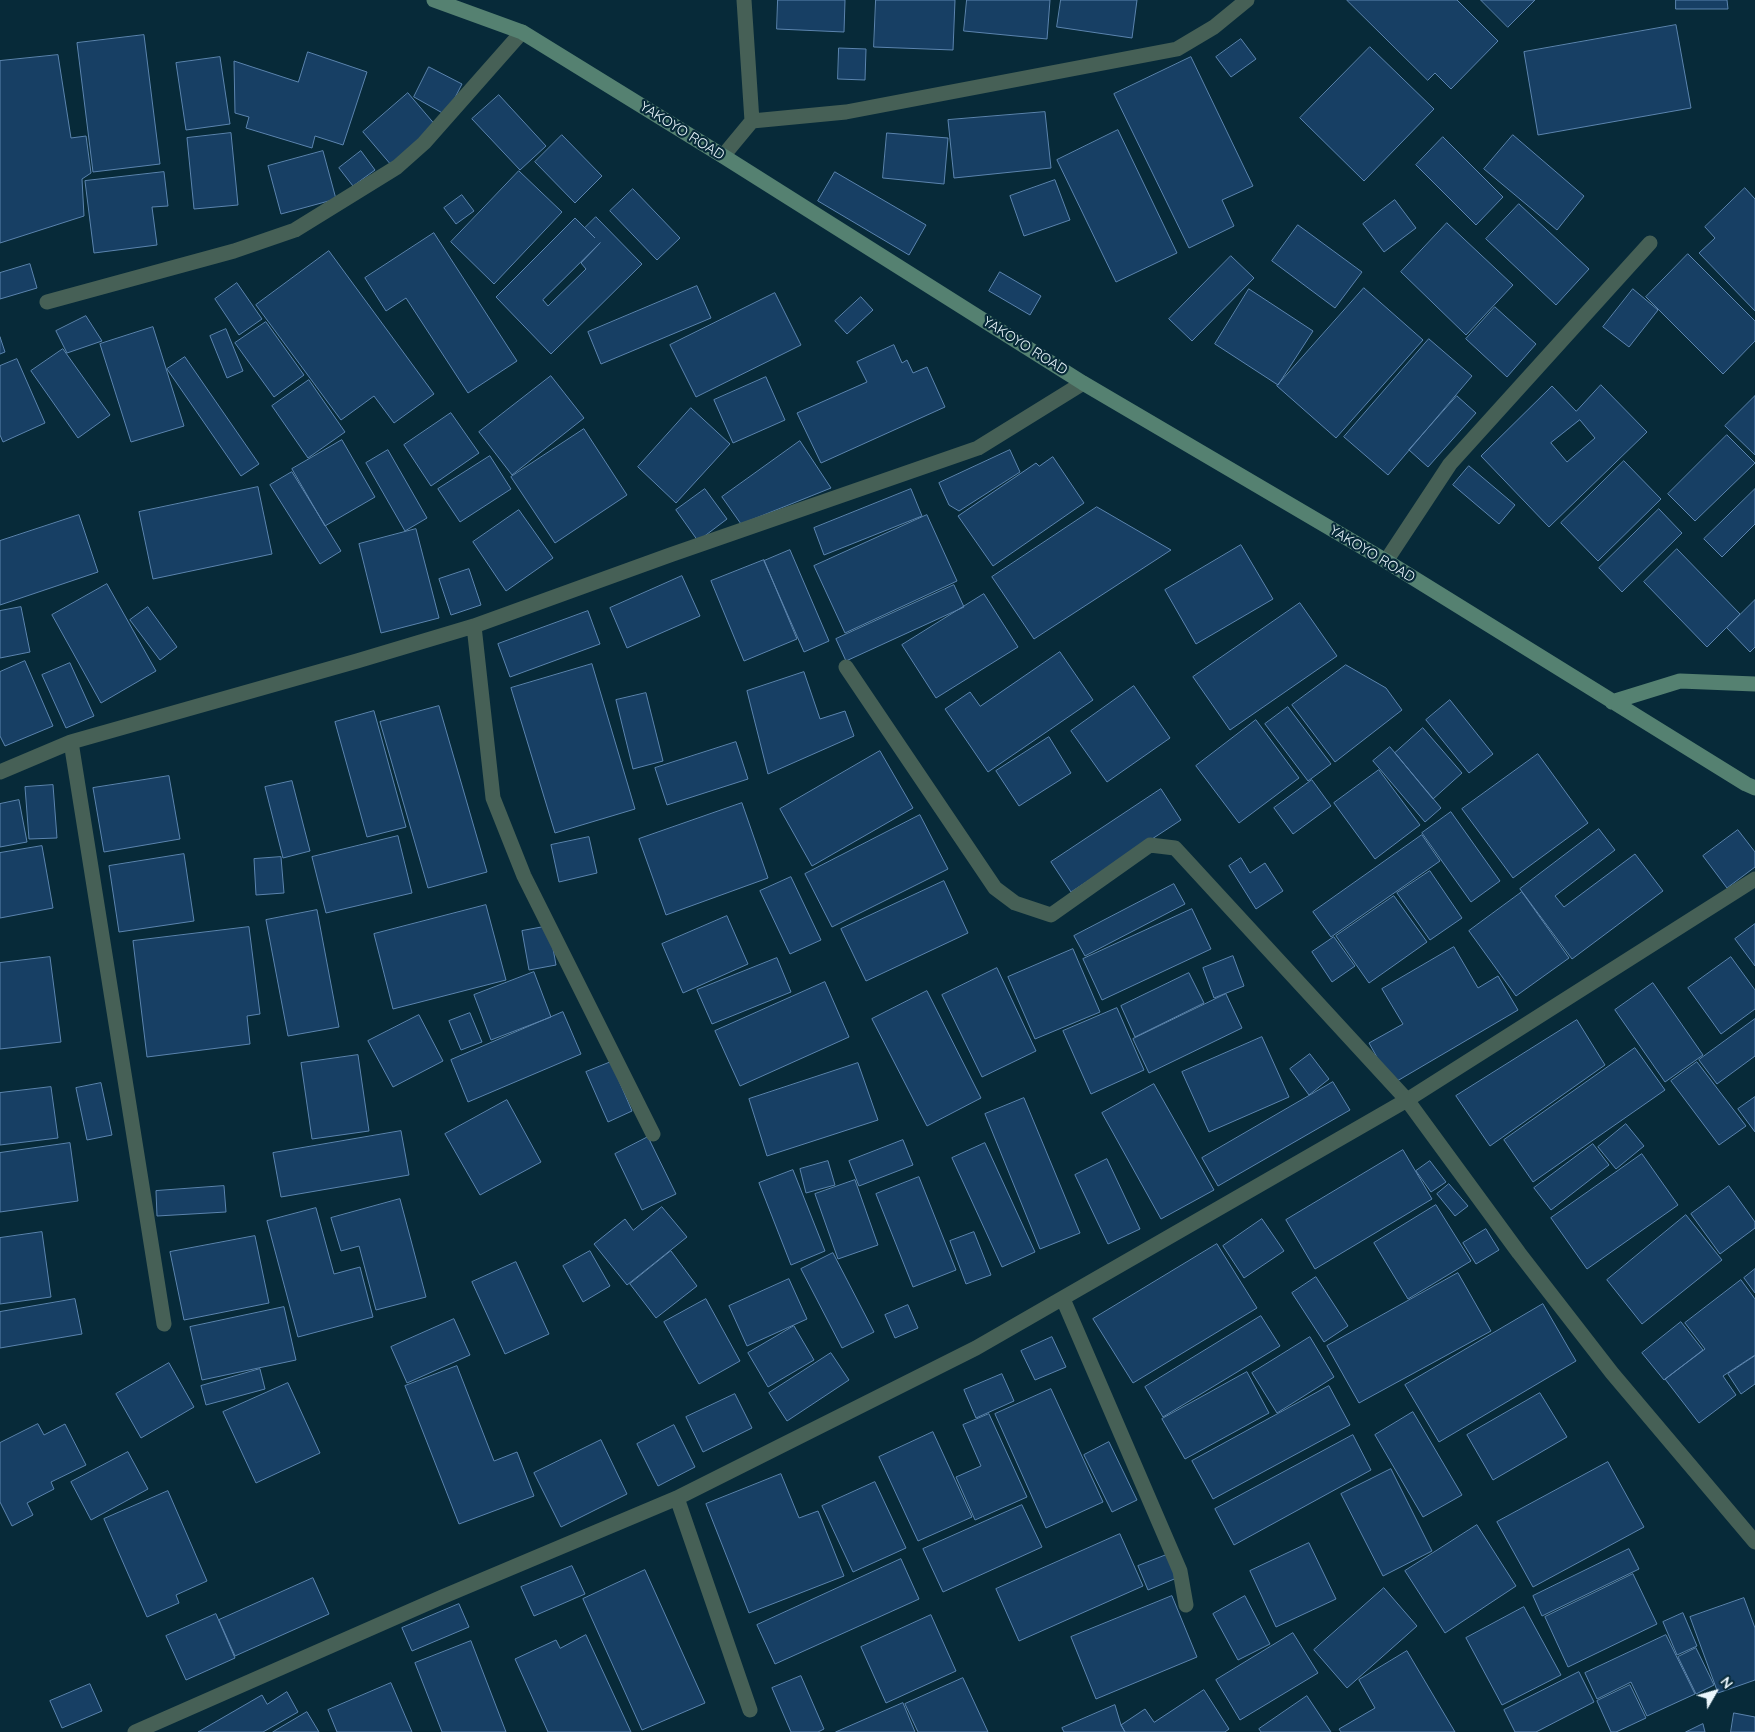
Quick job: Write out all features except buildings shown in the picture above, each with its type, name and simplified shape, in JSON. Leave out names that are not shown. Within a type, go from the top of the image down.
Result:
[{"type":"main road","name":"YAKOYO ROAD","points":[[434,0],[522,32],[1084,383],[1386,561],[1612,702],[1755,788]]},
{"type":"main road","points":[[1612,702],[1680,681],[1755,684]]},
{"type":"street","points":[[723,156],[752,121],[744,0]]},
{"type":"street","points":[[752,121],[846,112],[1177,49],[1214,27],[1247,0]]},
{"type":"street","points":[[47,302],[234,251],[295,230],[397,167],[424,143],[522,32]]},
{"type":"street","points":[[1386,561],[1450,464],[1650,243]]},
{"type":"street","points":[[0,772],[71,742],[348,664],[474,626],[670,555],[978,448],[1084,383]]},
{"type":"street","points":[[474,626],[493,798],[524,876],[653,1134]]},
{"type":"street","points":[[846,667],[994,888],[1015,903],[1051,915],[1150,845],[1175,848],[1406,1100],[1519,1253],[1612,1373],[1755,1542]]},
{"type":"street","points":[[71,742],[164,1324]]},
{"type":"street","points":[[135,1732],[433,1601],[677,1498],[976,1348],[1406,1100],[1755,879]]},
{"type":"street","points":[[1063,1299],[1180,1571],[1186,1605]]},
{"type":"street","points":[[677,1498],[750,1710]]}]
